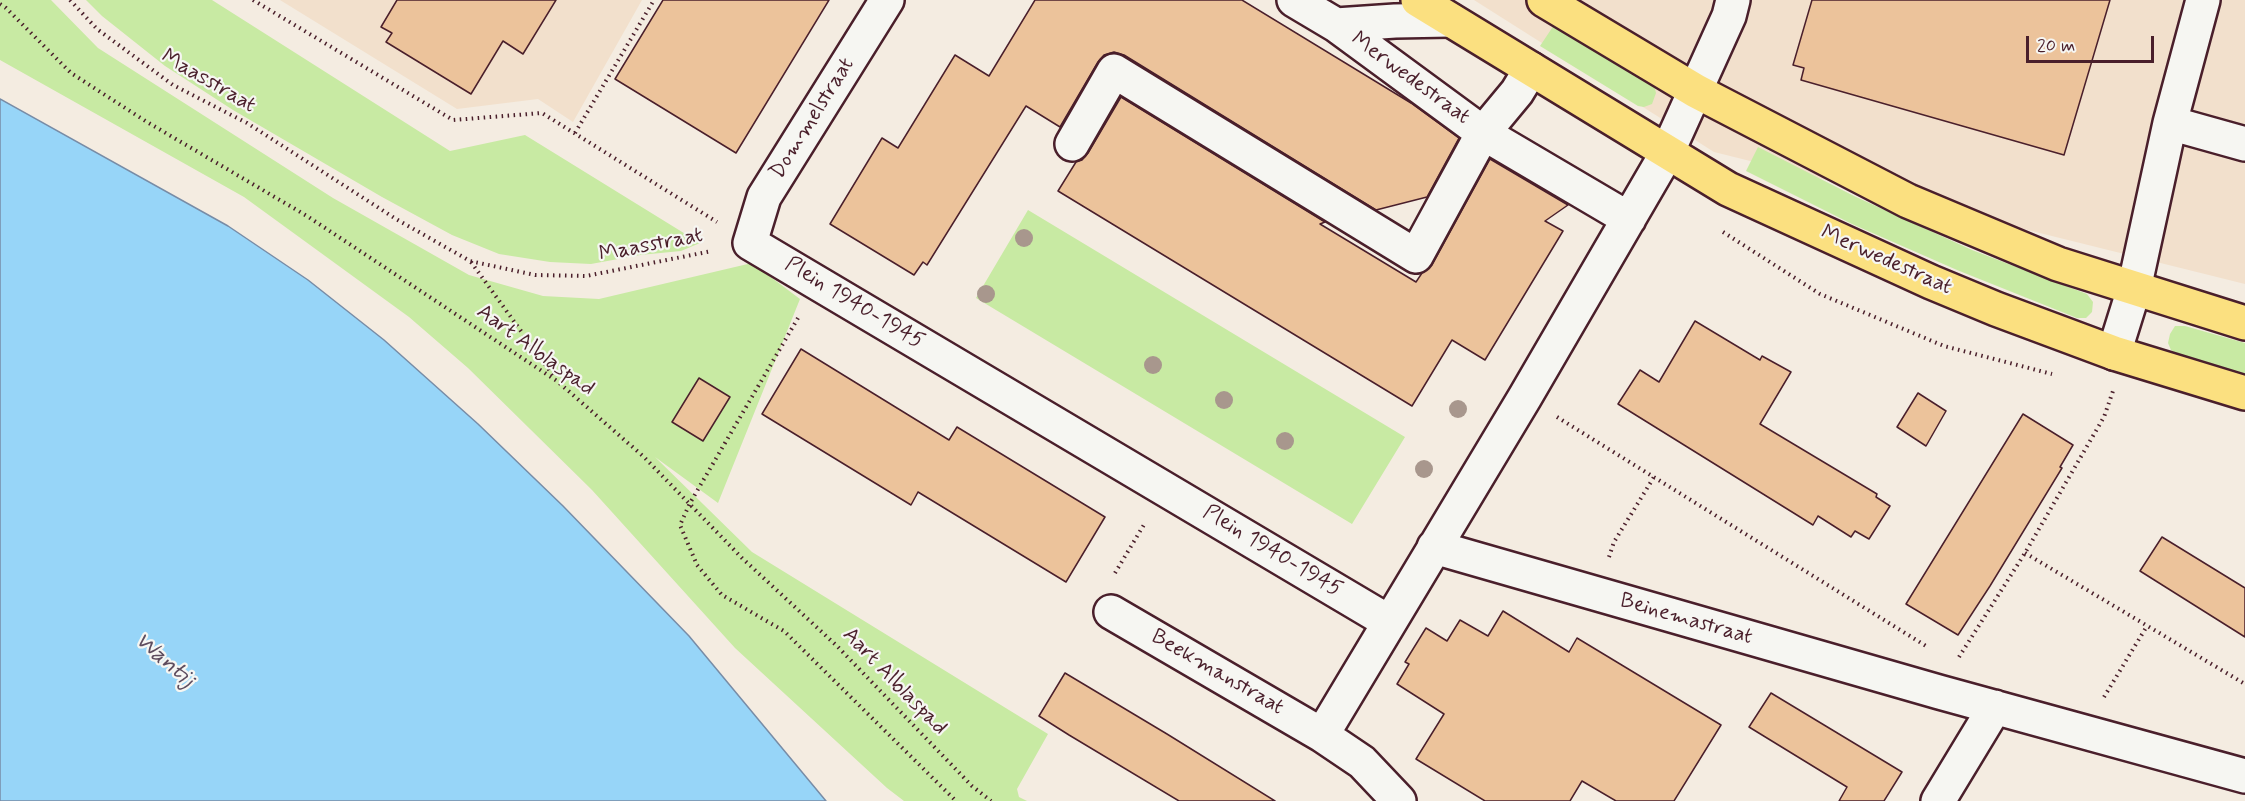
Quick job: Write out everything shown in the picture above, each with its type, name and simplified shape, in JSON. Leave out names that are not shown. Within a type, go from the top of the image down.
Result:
[{"type":"main road","name":"Merwedestraat","points":[[1418,0],[1728,189],[1931,282],[2114,353],[2245,393]]},
{"type":"main road","points":[[1544,0],[1695,91],[1908,201],[2058,264],[2245,323]]},
{"type":"street","name":"Dommelstraat","points":[[750,243],[764,197],[887,0]]},
{"type":"street","name":"Merwedestraat","points":[[1293,0],[1336,25],[1483,133]]},
{"type":"street","points":[[1322,735],[1525,397],[1667,153],[1729,16],[1733,0]]},
{"type":"street","points":[[2114,353],[2134,289],[2170,123],[2203,0]]},
{"type":"street","name":"Merwedestraat","points":[[1336,25],[1450,20]]},
{"type":"street","points":[[1072,144],[1114,71],[1416,256],[1483,133],[1517,92],[1531,69]]},
{"type":"street","points":[[2170,123],[2245,144]]},
{"type":"street","points":[[1483,133],[1629,219]]},
{"type":"street","name":"Plein 1940-1945","points":[[750,243],[1389,622]]},
{"type":"street","name":"Beinemastraat","points":[[1434,547],[1939,692],[2245,776]]},
{"type":"street","name":"Beekmanstraat","points":[[1111,612],[1322,735],[1362,762],[1399,801]]},
{"type":"street","points":[[1938,801],[1995,707]]},
{"type":"path","name":"Maasstraat","points":[[70,0],[97,29],[173,85],[247,123],[396,219],[470,261],[535,275],[586,276],[750,243]]},
{"type":"path","name":"Maasstraat","points":[[253,0],[453,120],[542,112],[750,243]]},
{"type":"path","points":[[575,133],[654,0]]},
{"type":"path","name":"Aart Alblaspad","points":[[0,4],[71,73],[147,122],[307,216],[557,381],[644,458],[742,558],[837,646],[972,786],[991,801]]},
{"type":"path","points":[[470,261],[557,381]]},
{"type":"path","points":[[819,283],[690,503],[680,525],[697,566],[722,595],[784,631],[956,801]]},
{"type":"path","points":[[1939,692],[2025,553],[2104,417],[2113,390]]},
{"type":"path","points":[[1525,397],[1955,664]]},
{"type":"path","points":[[1598,594],[1614,542],[1654,477]]},
{"type":"path","points":[[1111,612],[1104,593],[1165,489]]},
{"type":"path","points":[[2025,553],[2245,684]]},
{"type":"path","points":[[2093,734],[2105,695],[2147,626]]},
{"type":"shaded area","points":[[280,0],[642,0],[573,122],[538,99],[457,109]]},
{"type":"shaded area","points":[[1474,0],[2245,0],[2245,284],[1714,152]]},
{"type":"green space","points":[[0,0],[51,0],[98,48],[333,198],[469,275],[543,296],[599,299],[752,263],[800,299],[718,503],[655,457],[752,552],[1048,734],[1017,789],[1019,797],[1027,801],[904,801],[887,788],[735,648],[592,490],[468,368],[409,317],[244,197],[0,60]]},
{"type":"green space","points":[[86,0],[212,0],[450,151],[525,135],[700,243],[681,251],[640,255],[591,264],[550,262],[499,254],[452,235],[233,110],[165,66],[102,16]]},
{"type":"green space","points":[[1554,25],[1654,85],[1656,93],[1652,104],[1644,107],[1638,106],[1540,46]]},
{"type":"green space","points":[[1758,147],[1854,196],[1972,250],[2087,294],[2093,302],[2092,312],[2086,318],[2077,318],[1957,270],[1852,224],[1746,171]]},
{"type":"green space","points":[[1028,210],[1405,437],[1352,524],[976,298]]},
{"type":"green space","points":[[2175,326],[2185,326],[2245,343],[2245,374],[2177,354],[2171,350],[2168,343]]},
{"type":"water","name":"Wantij","points":[[0,99],[228,226],[308,280],[384,340],[478,424],[563,506],[689,636],[826,801],[0,801]]},
{"type":"building","points":[[397,0],[556,0],[523,54],[503,41],[471,94],[386,42],[392,33],[381,27]]},
{"type":"building","points":[[663,0],[829,0],[736,153],[615,79]]},
{"type":"building","points":[[1035,0],[1242,0],[1411,103],[1459,138],[1427,197],[1376,210],[1124,55],[1114,52],[1104,55],[1098,62],[1060,127],[1026,106],[927,265],[923,262],[914,275],[830,224],[882,138],[898,148],[955,55],[989,76]]},
{"type":"building","points":[[1812,0],[2110,0],[2064,155],[1801,80],[1804,68],[1793,65]]},
{"type":"building","points":[[1121,97],[1325,222],[1320,224],[1416,282],[1432,265],[1490,159],[1568,205],[1545,221],[1563,231],[1485,360],[1452,340],[1412,406],[1058,191],[1076,162],[1082,160],[1088,153]]},
{"type":"building","points":[[1695,321],[1760,360],[1762,356],[1791,372],[1760,424],[1877,494],[1876,497],[1890,506],[1869,539],[1855,531],[1851,537],[1818,516],[1813,525],[1618,404],[1640,370],[1659,382]]},
{"type":"building","points":[[801,349],[949,440],[957,427],[1105,517],[1066,582],[918,492],[911,505],[762,414]]},
{"type":"building","points":[[699,378],[730,397],[703,441],[672,422]]},
{"type":"building","points":[[1918,393],[1946,411],[1926,446],[1897,427]]},
{"type":"building","points":[[2023,414],[2073,445],[2060,467],[2062,468],[1958,635],[1906,604]]},
{"type":"building","points":[[2162,537],[2245,588],[2245,637],[2140,571]]},
{"type":"building","points":[[1503,611],[1569,652],[1577,638],[1721,725],[1674,801],[1616,801],[1582,781],[1570,801],[1485,801],[1416,759],[1444,714],[1397,684],[1409,664],[1405,662],[1426,628],[1447,641],[1460,620],[1488,636]]},
{"type":"building","points":[[1065,673],[1275,801],[1179,801],[1069,735],[1039,716]]},
{"type":"building","points":[[1771,693],[1902,772],[1884,801],[1839,801],[1847,787],[1749,727]]}]
